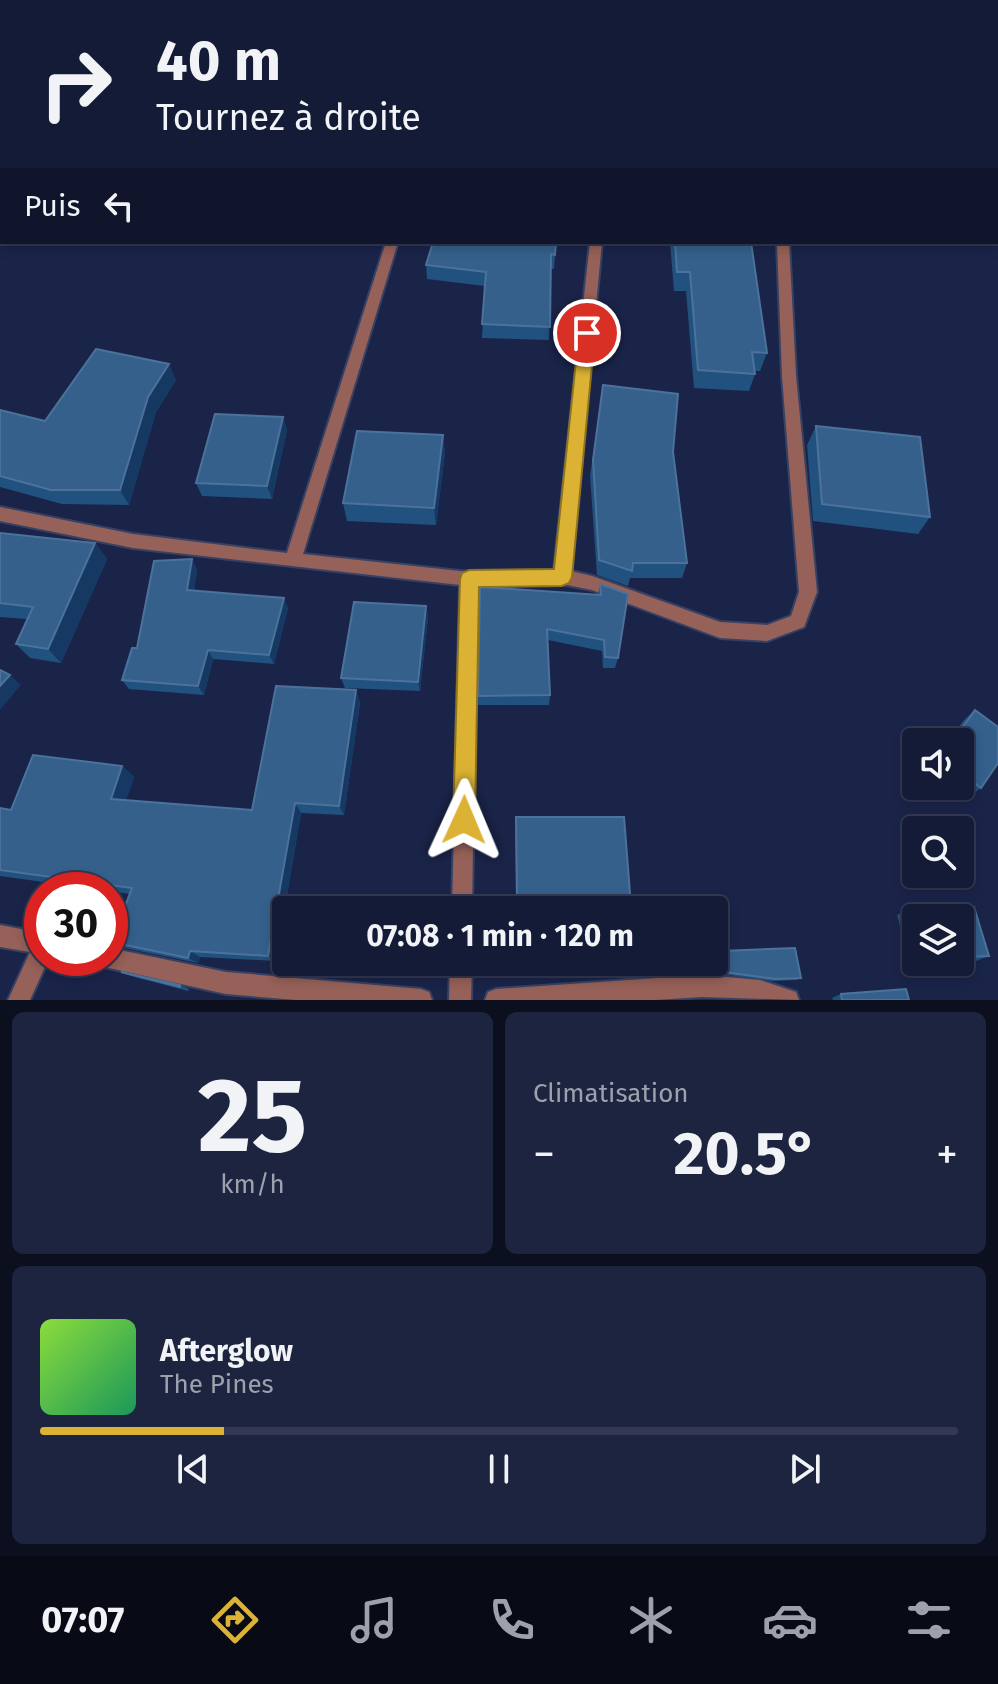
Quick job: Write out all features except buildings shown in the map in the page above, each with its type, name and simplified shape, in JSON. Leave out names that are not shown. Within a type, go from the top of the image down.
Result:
[{"type":"street","points":[[294,558],[391,244]]},
{"type":"street","points":[[562,577],[596,244]]},
{"type":"street","points":[[0,514],[133,541],[469,579],[562,577],[592,583],[720,630],[767,633],[798,621],[808,592],[789,376],[783,244]]},
{"type":"street","points":[[462,896],[469,579]]},
{"type":"street","points":[[0,936],[24,941]]},
{"type":"street","points":[[128,962],[226,983],[421,1000]]},
{"type":"street","points":[[19,1000],[30,976]]},
{"type":"street","points":[[460,1000],[461,976]]},
{"type":"street","points":[[496,1000],[702,986],[760,991],[788,1000]]},
{"type":"route","points":[[464,820],[469,579],[562,577],[587,333]]}]
